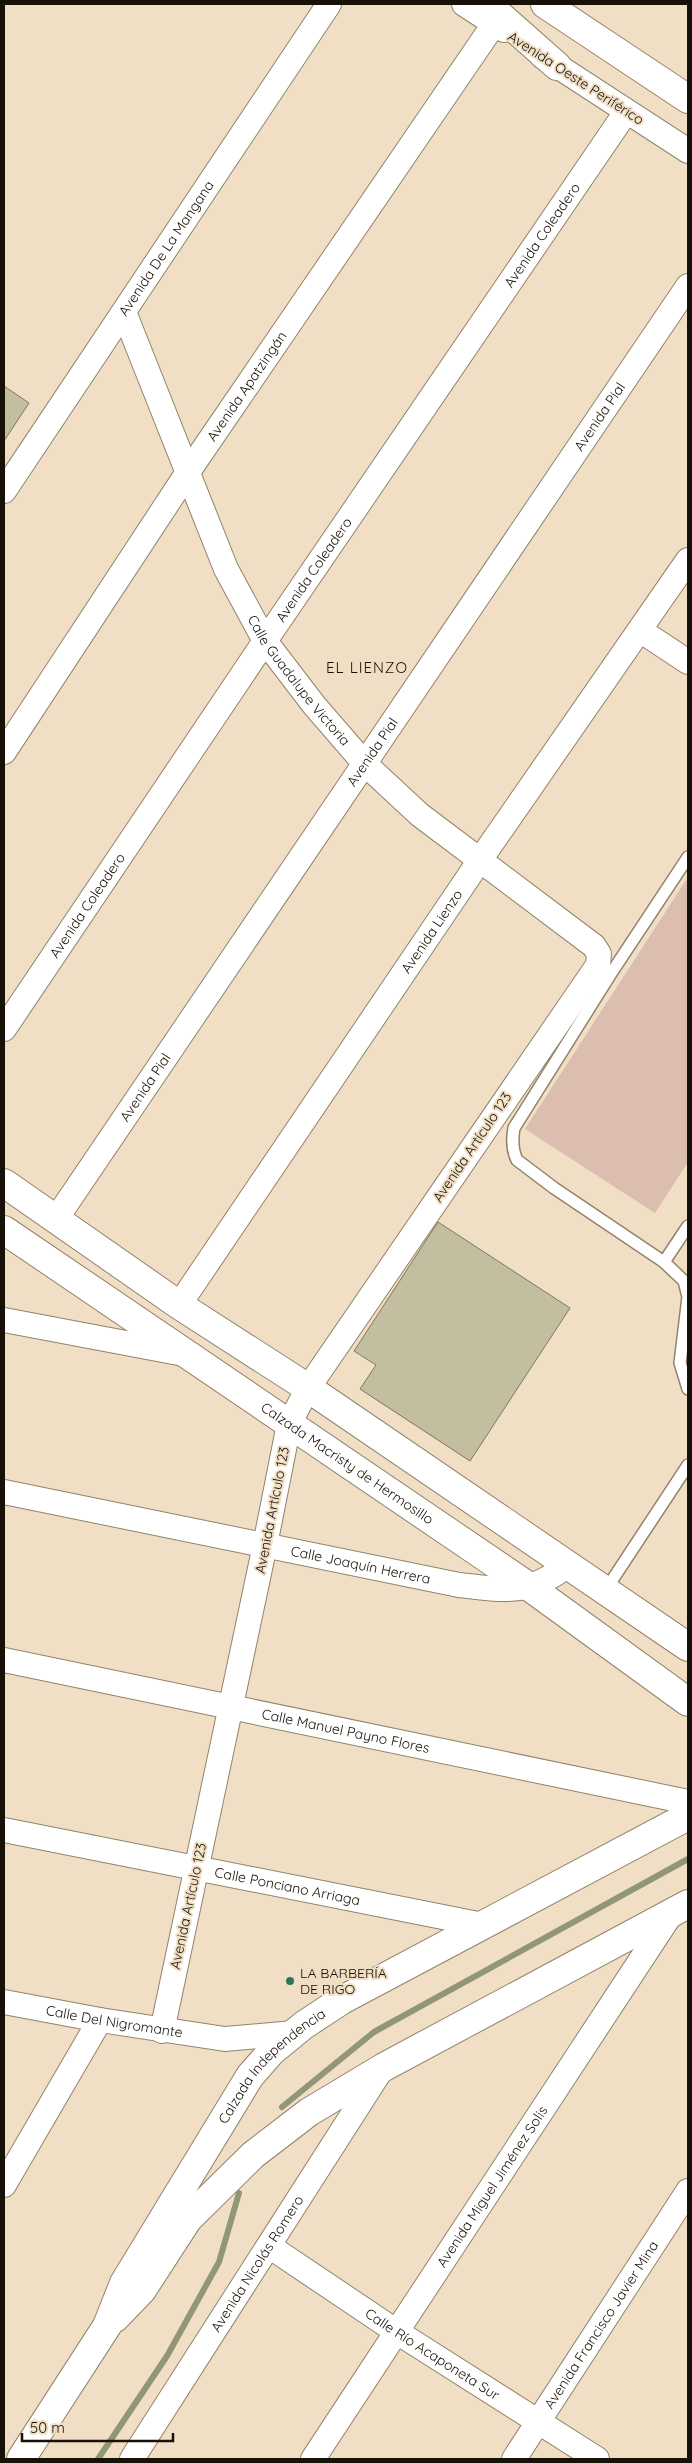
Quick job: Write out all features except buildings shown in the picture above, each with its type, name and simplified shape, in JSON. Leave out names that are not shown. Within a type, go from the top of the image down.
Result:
[{"type":"main road","points":[[545,4],[688,99]]},
{"type":"main road","points":[[491,14],[557,66]]},
{"type":"main road","points":[[4,1183],[179,1305],[308,1388],[688,1647]]},
{"type":"main road","name":"Calzada Macristy de Hermosillo","points":[[4,1230],[531,1588],[688,1702]]},
{"type":"main road","name":"Calzada Independencia","points":[[107,2326],[124,2282],[254,2072],[271,2052],[294,2033],[342,2000],[688,1816]]},
{"type":"main road","name":"Calzada Independencia","points":[[21,2459],[107,2326],[142,2290],[188,2218],[253,2154],[309,2112],[384,2067],[680,1909]]},
{"type":"street","name":"Avenida De La Mangana","points":[[4,491],[328,4]]},
{"type":"street","name":"Avenida Oeste Periférico","points":[[464,4],[491,14]]},
{"type":"street","name":"Avenida Apatzingán","points":[[4,752],[491,14]]},
{"type":"street","name":"Avenida Oeste Periférico","points":[[557,66],[688,151]]},
{"type":"street","name":"Avenida Coleadero","points":[[4,1030],[265,641],[626,112]]},
{"type":"street","name":"Avenida Pial","points":[[56,1219],[688,286]]},
{"type":"street","name":"Calle Guadalupe Victoria","points":[[124,312],[226,569],[265,641],[314,705],[365,764],[420,815],[594,946],[605,965]]},
{"type":"street","name":"Avenida Lienzo","points":[[179,1305],[480,860],[688,560]]},
{"type":"street","points":[[640,631],[688,662]]},
{"type":"street","name":"Avenida Artículo 123","points":[[162,2031],[289,1424],[308,1388],[598,965],[605,965]]},
{"type":"street","points":[[4,1320],[188,1354]]},
{"type":"street","name":"Calle Joaquín Herrera","points":[[4,1492],[459,1585],[498,1589],[531,1588],[548,1580],[567,1566]]},
{"type":"street","name":"Calle Manuel Payno Flores","points":[[4,1660],[688,1802]]},
{"type":"street","name":"Calle Ponciano Arriaga","points":[[4,1830],[482,1925]]},
{"type":"street","name":"Avenida Miguel Jiménez Solis","points":[[313,2459],[680,1909]]},
{"type":"street","name":"Calle Del Nigromante","points":[[4,2002],[162,2031],[225,2039],[294,2033]]},
{"type":"street","points":[[4,2185],[100,2020]]},
{"type":"street","points":[[225,2039],[243,2054],[254,2072]]},
{"type":"street","name":"Avenida Nicolás Romero","points":[[132,2459],[384,2067]]},
{"type":"street","name":"Avenida Francisco Javier Mina","points":[[514,2459],[688,2191]]},
{"type":"street","name":"Calle Río Acaponeta Sur","points":[[268,2246],[397,2332],[597,2459]]},
{"type":"lane","points":[[688,857],[605,965],[514,1128],[514,1153],[517,1160],[554,1188],[664,1262],[686,1281],[688,1298],[680,1363],[688,1389]]},
{"type":"lane","points":[[664,1262],[688,1226]]},
{"type":"lane","points":[[605,1591],[688,1465]]},
{"type":"shaded area","points":[[688,877],[688,1162],[655,1213],[525,1129]]},
{"type":"waterway","points":[[282,2107],[374,2032],[688,1859]]},
{"type":"waterway","points":[[98,2459],[167,2356],[219,2262],[239,2193]]},
{"type":"place","name":"LA BARBERÍA DE RIGO","points":[[290,1981]]},
{"type":"district","name":"EL LIENZO","points":[[367,668]]}]
